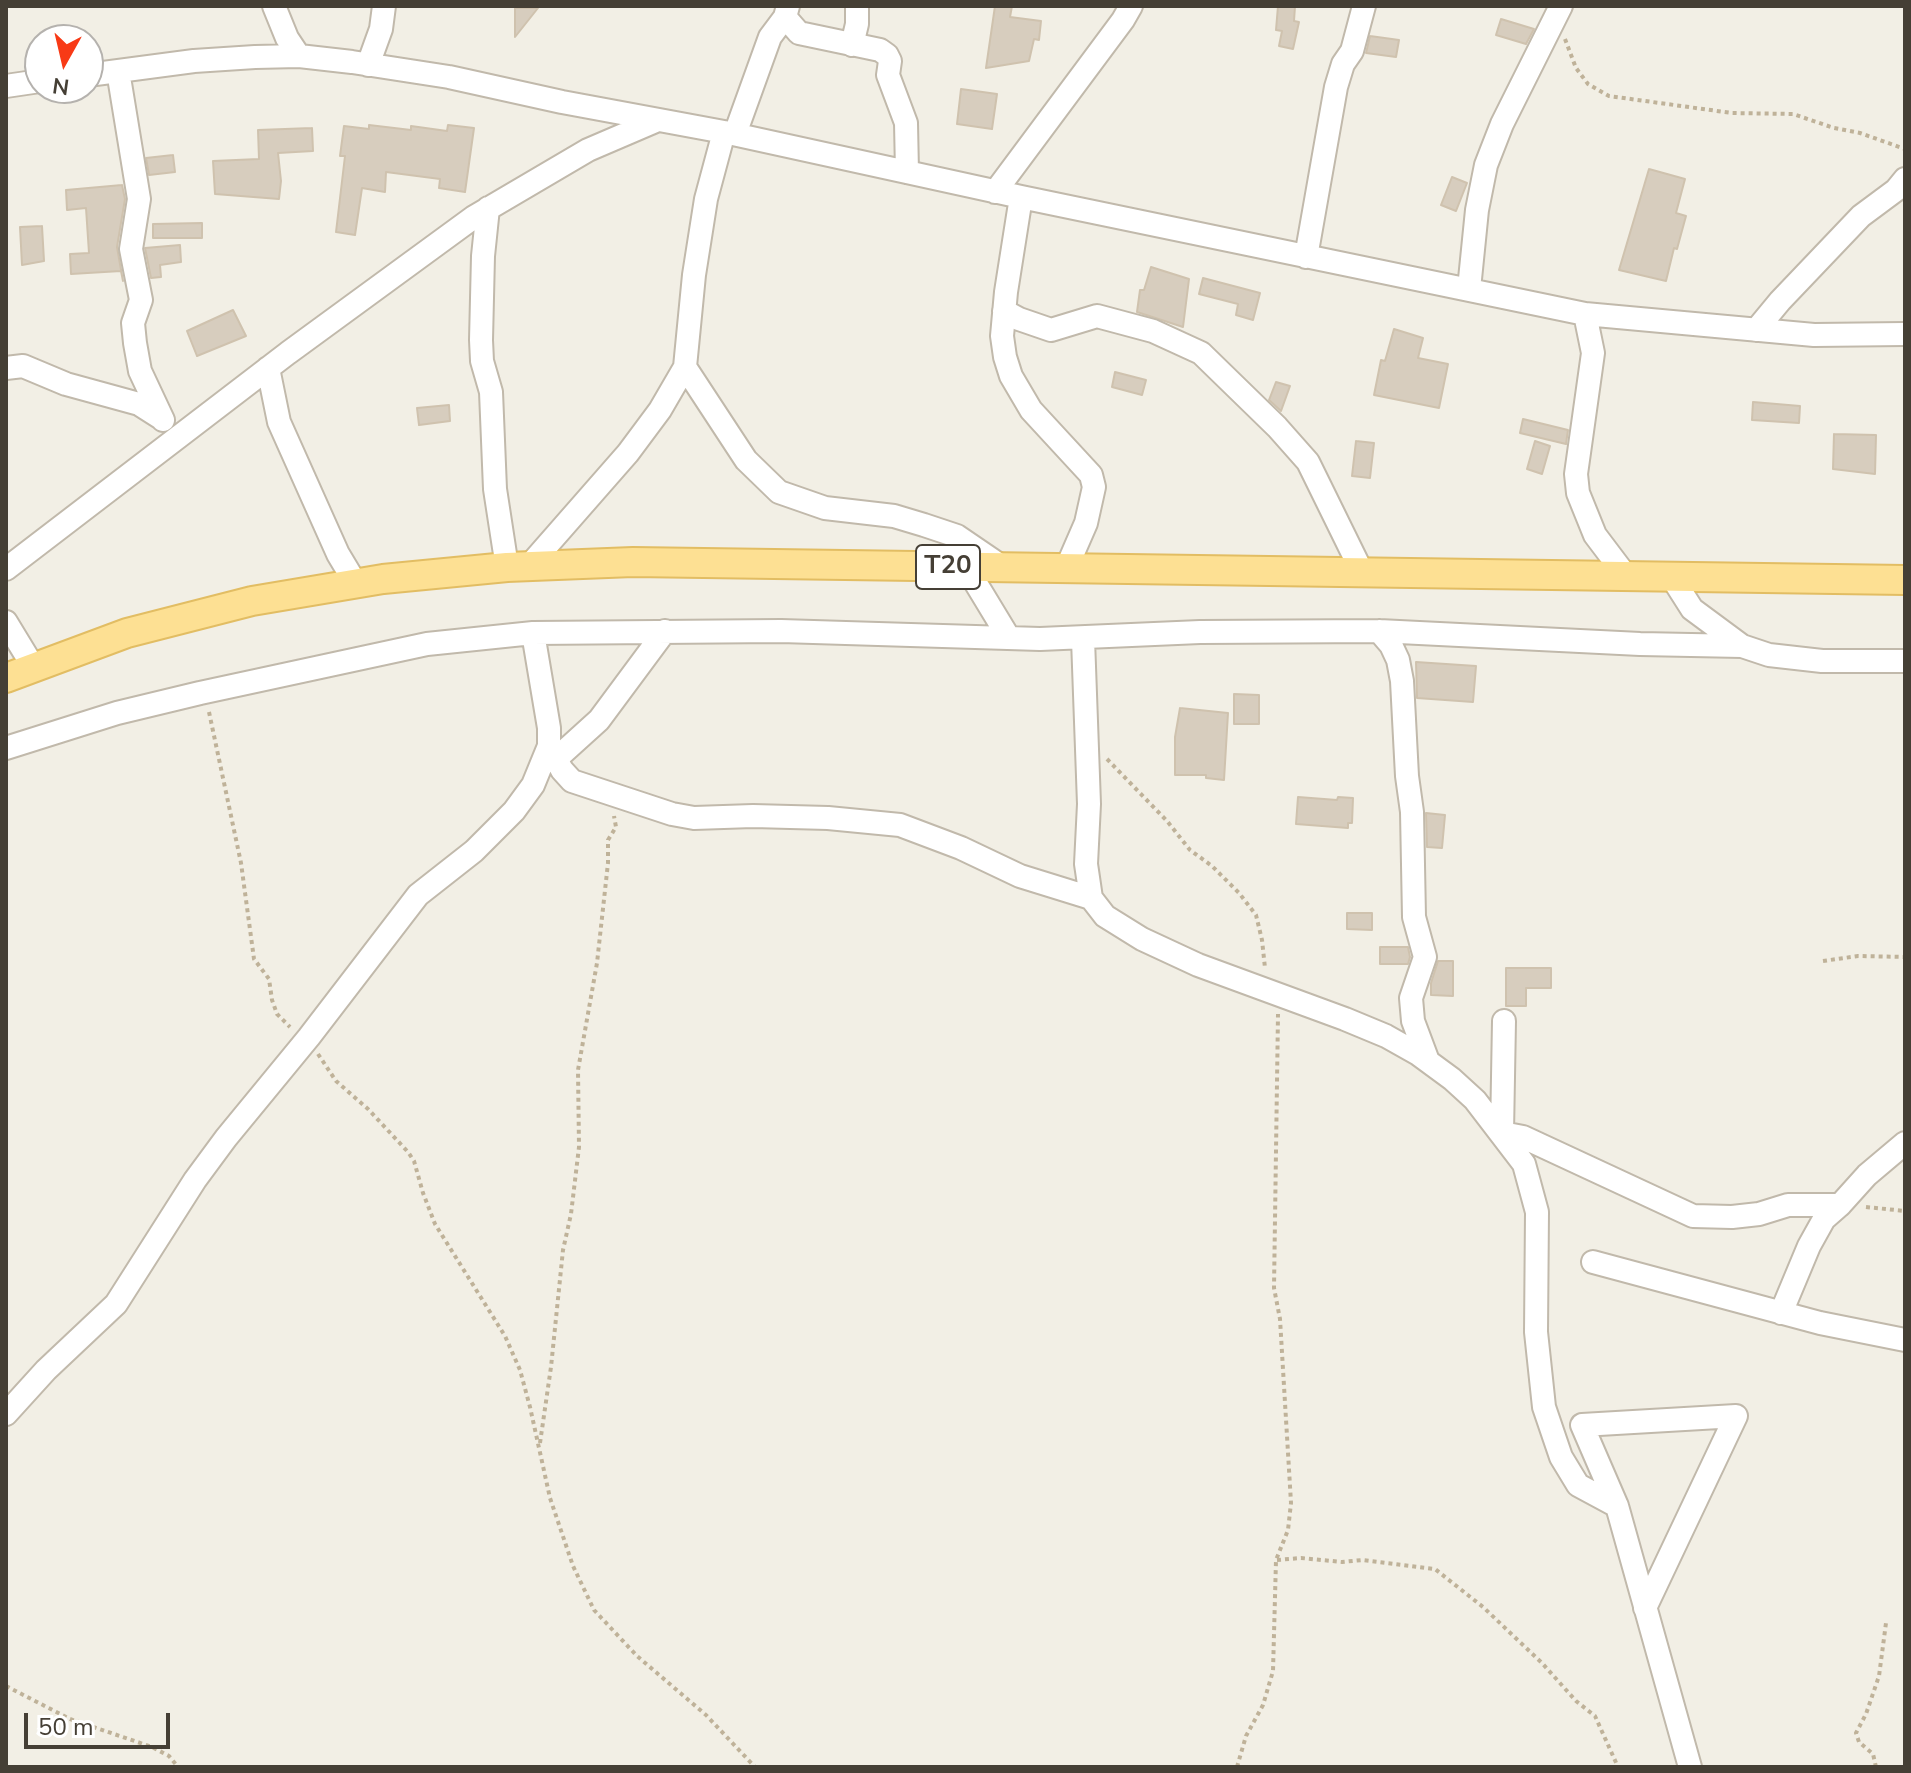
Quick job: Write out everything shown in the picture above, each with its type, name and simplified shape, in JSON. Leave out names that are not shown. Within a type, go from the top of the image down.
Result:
[{"type":"main road","name":"T20","points":[[6,678],[127,633],[252,601],[356,584],[518,566],[633,562],[1905,580]]},
{"type":"street","points":[[274,6],[287,38],[299,56]]},
{"type":"street","points":[[368,65],[381,29],[384,6]]},
{"type":"street","points":[[852,45],[857,6]]},
{"type":"street","points":[[995,192],[1127,13],[1147,6]]},
{"type":"street","points":[[1306,257],[1336,87],[1359,31],[1364,6]]},
{"type":"street","points":[[1469,289],[1477,210],[1486,165],[1502,124],[1560,8]]},
{"type":"street","points":[[488,208],[483,256],[482,361],[491,392],[495,489],[518,566],[628,453],[660,410],[685,367],[694,275],[706,199],[770,37],[787,11],[799,33],[880,50],[889,57],[888,75],[906,123],[907,172]]},
{"type":"street","points":[[104,73],[194,61],[299,56],[368,65],[449,77],[730,133],[995,192],[1585,314],[1814,335],[1905,334]]},
{"type":"street","points":[[118,71],[139,199],[131,249],[141,300],[133,323],[135,343],[140,371],[168,430]]},
{"type":"street","points":[[6,569],[168,430],[268,368],[488,208],[588,150],[658,120]]},
{"type":"street","points":[[1756,330],[1861,216],[1896,190],[1905,179]]},
{"type":"street","points":[[1021,197],[1004,311],[1002,336],[1005,357],[1014,383],[1031,410],[1091,475],[1094,487],[1086,523],[1066,569]]},
{"type":"street","points":[[1004,311],[1051,330],[1097,316],[1153,331],[1201,353],[1308,462],[1362,572]]},
{"type":"street","points":[[1585,314],[1593,353],[1576,474],[1578,493],[1595,535],[1626,576]]},
{"type":"street","points":[[6,368],[23,366],[66,384],[139,404],[168,430]]},
{"type":"street","points":[[685,367],[746,460],[779,492],[825,508],[894,516],[957,536],[1004,568]]},
{"type":"street","points":[[268,368],[272,397],[288,446],[338,554],[356,584]]},
{"type":"street","points":[[966,567],[1009,638]]},
{"type":"street","points":[[1671,576],[1692,609],[1742,646]]},
{"type":"street","points":[[6,622],[34,668]]},
{"type":"street","points":[[6,1414],[37,1379],[116,1304],[195,1180],[418,895],[474,851],[514,811],[553,752],[599,720],[665,631]]},
{"type":"street","points":[[6,748],[117,713],[200,693],[427,644],[533,633],[781,631],[1083,639],[1227,631],[1379,631],[1742,646],[1769,655],[1822,661],[1905,661]]},
{"type":"street","points":[[1379,631],[1398,660],[1402,681],[1405,752],[1412,812],[1414,917],[1425,957],[1411,998],[1413,1021],[1428,1061]]},
{"type":"street","points":[[533,633],[553,752],[572,781],[672,814],[694,818],[787,816],[900,825],[961,848],[1020,876],[1091,898]]},
{"type":"street","points":[[1083,639],[1089,804],[1086,864],[1091,898],[1105,916],[1142,939],[1198,965],[1386,1036],[1428,1061],[1475,1100],[1524,1164],[1537,1212],[1536,1332],[1544,1407],[1561,1457],[1578,1485],[1617,1506]]},
{"type":"street","points":[[1502,1133],[1504,1021]]},
{"type":"street","points":[[1502,1133],[1523,1137],[1693,1216],[1732,1217],[1759,1214],[1788,1205],[1840,1205]]},
{"type":"street","points":[[1781,1313],[1809,1246],[1824,1219],[1867,1175],[1905,1143]]},
{"type":"street","points":[[1593,1262],[1781,1313],[1905,1340]]},
{"type":"street","points":[[1645,1608],[1736,1416],[1582,1425],[1617,1506],[1645,1608],[1690,1767]]},
{"type":"path","points":[[1560,8],[1565,38],[1576,68],[1588,84],[1609,96],[1732,113],[1793,114],[1905,149]]},
{"type":"path","points":[[200,693],[210,714],[241,863],[254,959],[269,979],[277,1014],[288,1026],[309,1037],[336,1081],[377,1118],[414,1161],[435,1224],[486,1301],[520,1370],[550,1498],[573,1566],[594,1610],[637,1656],[706,1715],[755,1767]]},
{"type":"path","points":[[1087,721],[1108,761],[1167,821],[1190,850],[1212,866],[1239,893],[1256,915],[1266,974],[1278,993],[1274,1288],[1280,1319],[1291,1503],[1288,1530],[1276,1560],[1273,1671],[1263,1705],[1246,1736],[1237,1767]]},
{"type":"path","points":[[539,1449],[579,1147],[578,1070],[597,963],[608,840],[616,827],[605,791]]},
{"type":"path","points":[[1823,961],[1858,956],[1905,957]]},
{"type":"path","points":[[1840,1205],[1905,1211]]},
{"type":"path","points":[[1276,1560],[1362,1560],[1435,1569],[1483,1607],[1542,1663],[1576,1701],[1595,1716],[1618,1767]]},
{"type":"path","points":[[1876,1767],[1874,1755],[1859,1742],[1856,1733],[1879,1676],[1886,1623]]},
{"type":"path","points":[[6,1686],[70,1719],[152,1747],[169,1756],[178,1767]]},
{"type":"building","points":[[995,6],[1012,6],[1010,17],[1041,21],[1039,40],[1034,39],[1029,61],[986,68]]},
{"type":"building","points":[[1278,6],[1295,6],[1294,21],[1299,22],[1293,49],[1279,46],[1282,31],[1276,30]]},
{"type":"building","points":[[515,8],[538,8],[515,37]]},
{"type":"building","points":[[1501,19],[1534,29],[1526,44],[1496,35]]},
{"type":"building","points":[[1370,36],[1399,40],[1396,57],[1366,53]]},
{"type":"building","points":[[961,89],[997,94],[992,129],[957,124]]},
{"type":"building","points":[[369,125],[411,130],[411,126],[447,131],[448,125],[474,128],[465,192],[439,188],[440,179],[386,172],[385,192],[362,188],[355,235],[336,232],[345,156],[340,156],[344,126],[369,129]]},
{"type":"building","points":[[312,128],[313,151],[278,153],[279,199],[215,194],[213,161],[259,159],[258,130]]},
{"type":"building","points":[[173,155],[175,172],[149,175],[146,158]]},
{"type":"building","points":[[1649,169],[1685,179],[1676,213],[1686,216],[1666,281],[1619,270]]},
{"type":"building","points":[[1452,177],[1467,183],[1456,211],[1441,205]]},
{"type":"building","points":[[122,185],[125,199],[117,247],[123,281],[121,271],[71,274],[70,254],[89,253],[86,208],[67,210],[66,190]]},
{"type":"building","points":[[202,223],[202,238],[153,238],[153,224]]},
{"type":"building","points":[[42,226],[44,261],[22,265],[20,227]]},
{"type":"building","points":[[180,245],[181,262],[160,265],[161,277],[151,278],[145,248]]},
{"type":"building","points":[[1151,267],[1189,279],[1183,327],[1137,312],[1140,290],[1144,290]]},
{"type":"building","points":[[1203,278],[1260,293],[1253,320],[1236,315],[1238,304],[1199,294]]},
{"type":"building","points":[[233,310],[246,336],[197,356],[187,331]]},
{"type":"building","points":[[1394,329],[1423,338],[1418,358],[1448,364],[1439,408],[1374,395],[1381,360],[1385,361]]},
{"type":"building","points":[[1115,372],[1146,380],[1142,395],[1112,387]]},
{"type":"building","points":[[1276,382],[1290,386],[1281,411],[1269,400]]},
{"type":"building","points":[[1753,402],[1800,406],[1799,423],[1752,420]]},
{"type":"building","points":[[449,405],[450,421],[419,425],[417,408]]},
{"type":"building","points":[[1523,419],[1568,430],[1566,444],[1520,433]]},
{"type":"building","points":[[1834,434],[1876,435],[1875,474],[1833,469]]},
{"type":"building","points":[[1356,441],[1374,443],[1370,478],[1352,476]]},
{"type":"building","points":[[1535,441],[1550,446],[1542,474],[1527,469]]},
{"type":"building","points":[[1416,662],[1476,666],[1473,702],[1417,698]]},
{"type":"building","points":[[1234,694],[1259,695],[1259,724],[1234,724]]},
{"type":"building","points":[[1180,708],[1228,713],[1224,780],[1206,778],[1206,775],[1175,775],[1175,737]]},
{"type":"building","points":[[1298,797],[1353,798],[1352,823],[1348,823],[1348,828],[1296,824]]},
{"type":"building","points":[[1426,813],[1445,815],[1442,848],[1427,847]]},
{"type":"building","points":[[1347,913],[1372,913],[1372,930],[1347,929]]},
{"type":"building","points":[[1380,947],[1408,947],[1408,964],[1380,964]]},
{"type":"building","points":[[1438,961],[1453,961],[1453,996],[1431,995],[1431,983]]},
{"type":"building","points":[[1506,968],[1551,968],[1551,988],[1526,988],[1526,1006],[1506,1006]]}]
